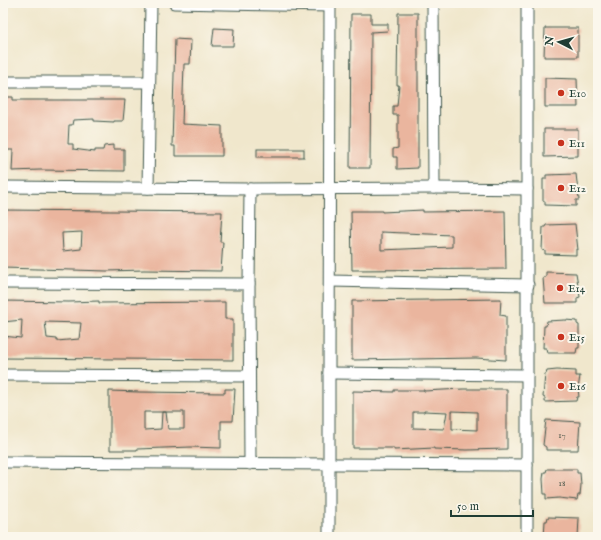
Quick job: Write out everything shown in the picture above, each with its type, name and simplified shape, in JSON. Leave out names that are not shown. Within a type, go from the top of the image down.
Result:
[{"type":"street","points":[[148,188],[151,3]]},
{"type":"street","points":[[174,3],[330,4],[329,537]]},
{"type":"street","points":[[433,3],[434,188]]},
{"type":"street","points":[[525,537],[527,531],[528,284],[527,3]]},
{"type":"street","points":[[3,82],[150,82]]},
{"type":"street","points":[[3,187],[527,189]]},
{"type":"street","points":[[250,189],[250,464]]},
{"type":"street","points":[[330,281],[528,284]]},
{"type":"street","points":[[3,283],[249,284]]},
{"type":"street","points":[[329,373],[527,375]]},
{"type":"street","points":[[3,374],[249,376]]},
{"type":"street","points":[[3,462],[527,465]]},
{"type":"building","points":[[398,13],[418,13],[418,168],[397,169],[397,157],[393,157],[393,149],[398,148],[398,115],[393,115],[393,106],[397,106],[399,85],[397,85]]},
{"type":"building","points":[[351,14],[371,14],[371,24],[388,24],[388,31],[371,32],[370,168],[350,168]]},
{"type":"building","points":[[214,28],[234,29],[233,46],[212,46]]},
{"type":"building","points":[[545,28],[578,28],[578,57],[544,57]]},
{"type":"building","points":[[175,39],[191,40],[190,64],[184,64],[182,124],[222,126],[222,156],[175,156],[175,146],[172,146]]},
{"type":"building","name":"E10","points":[[545,78],[577,79],[578,107],[545,107]]},
{"type":"building","points":[[3,97],[13,97],[13,100],[125,100],[123,121],[94,121],[94,119],[73,120],[72,125],[69,125],[68,144],[73,144],[73,149],[95,152],[95,150],[103,150],[104,146],[113,145],[113,149],[124,149],[124,171],[12,171],[13,150],[4,150]]},
{"type":"building","name":"E11","points":[[544,129],[578,129],[578,156],[544,157]]},
{"type":"building","points":[[257,149],[304,149],[304,157],[257,157]]},
{"type":"building","name":"E12","points":[[576,174],[579,200],[576,200],[576,206],[545,205],[545,201],[543,201],[543,179],[546,179],[546,175]]},
{"type":"building","points":[[3,210],[222,212],[220,242],[223,242],[221,271],[107,271],[3,268]],"holes":[[[82,232],[81,249],[63,251],[62,233]]]},
{"type":"building","points":[[423,210],[423,212],[505,211],[506,269],[352,270],[351,211],[382,212]],"holes":[[[381,232],[452,235],[452,247],[381,250]]]},
{"type":"building","points":[[575,224],[578,250],[576,249],[576,255],[545,254],[545,251],[542,250],[543,227],[546,225]]},
{"type":"building","name":"E14","points":[[546,272],[576,273],[580,297],[577,298],[577,303],[545,303],[543,278],[546,277]]},
{"type":"building","points":[[501,299],[500,315],[506,316],[506,360],[476,358],[352,360],[352,301]]},
{"type":"building","points":[[3,301],[99,301],[99,303],[225,302],[225,319],[233,319],[233,360],[3,358],[3,336],[21,338],[22,320],[3,322]],"holes":[[[45,322],[81,323],[79,339],[57,341],[57,339],[47,338]]]},
{"type":"building","name":"E15","points":[[547,321],[577,321],[577,324],[579,325],[579,348],[577,348],[576,353],[547,353],[546,348],[543,348],[544,326],[546,326]]},
{"type":"building","name":"E16","points":[[547,371],[576,371],[576,376],[580,376],[578,389],[579,397],[577,397],[576,401],[545,402],[545,398],[543,397],[545,374]]},
{"type":"building","points":[[225,389],[235,389],[233,421],[221,421],[221,448],[191,447],[110,450],[109,391],[225,393]],"holes":[[[144,412],[162,412],[161,429],[144,430]],[[166,412],[184,412],[184,429],[168,429]]]},
{"type":"building","points":[[507,389],[507,449],[467,450],[434,448],[394,450],[394,448],[353,448],[353,391]],"holes":[[[452,411],[477,412],[477,430],[452,429]],[[413,412],[447,412],[444,429],[413,428]]]},
{"type":"building","points":[[546,420],[580,422],[578,450],[546,450],[546,447],[543,445]]},
{"type":"building","points":[[547,469],[577,469],[577,473],[580,473],[581,485],[580,495],[578,495],[577,500],[559,498],[546,499],[546,494],[544,494],[543,479],[544,472],[546,472]]},
{"type":"building","points":[[548,517],[579,518],[578,537],[544,537],[545,521],[547,521]]},
{"type":"place","name":"E10","points":[[561,93]]},
{"type":"place","name":"E11","points":[[561,143]]},
{"type":"place","name":"E12","points":[[561,188]]},
{"type":"place","name":"E14","points":[[560,288]]},
{"type":"place","name":"E15","points":[[561,337]]},
{"type":"place","name":"E16","points":[[561,386]]}]
